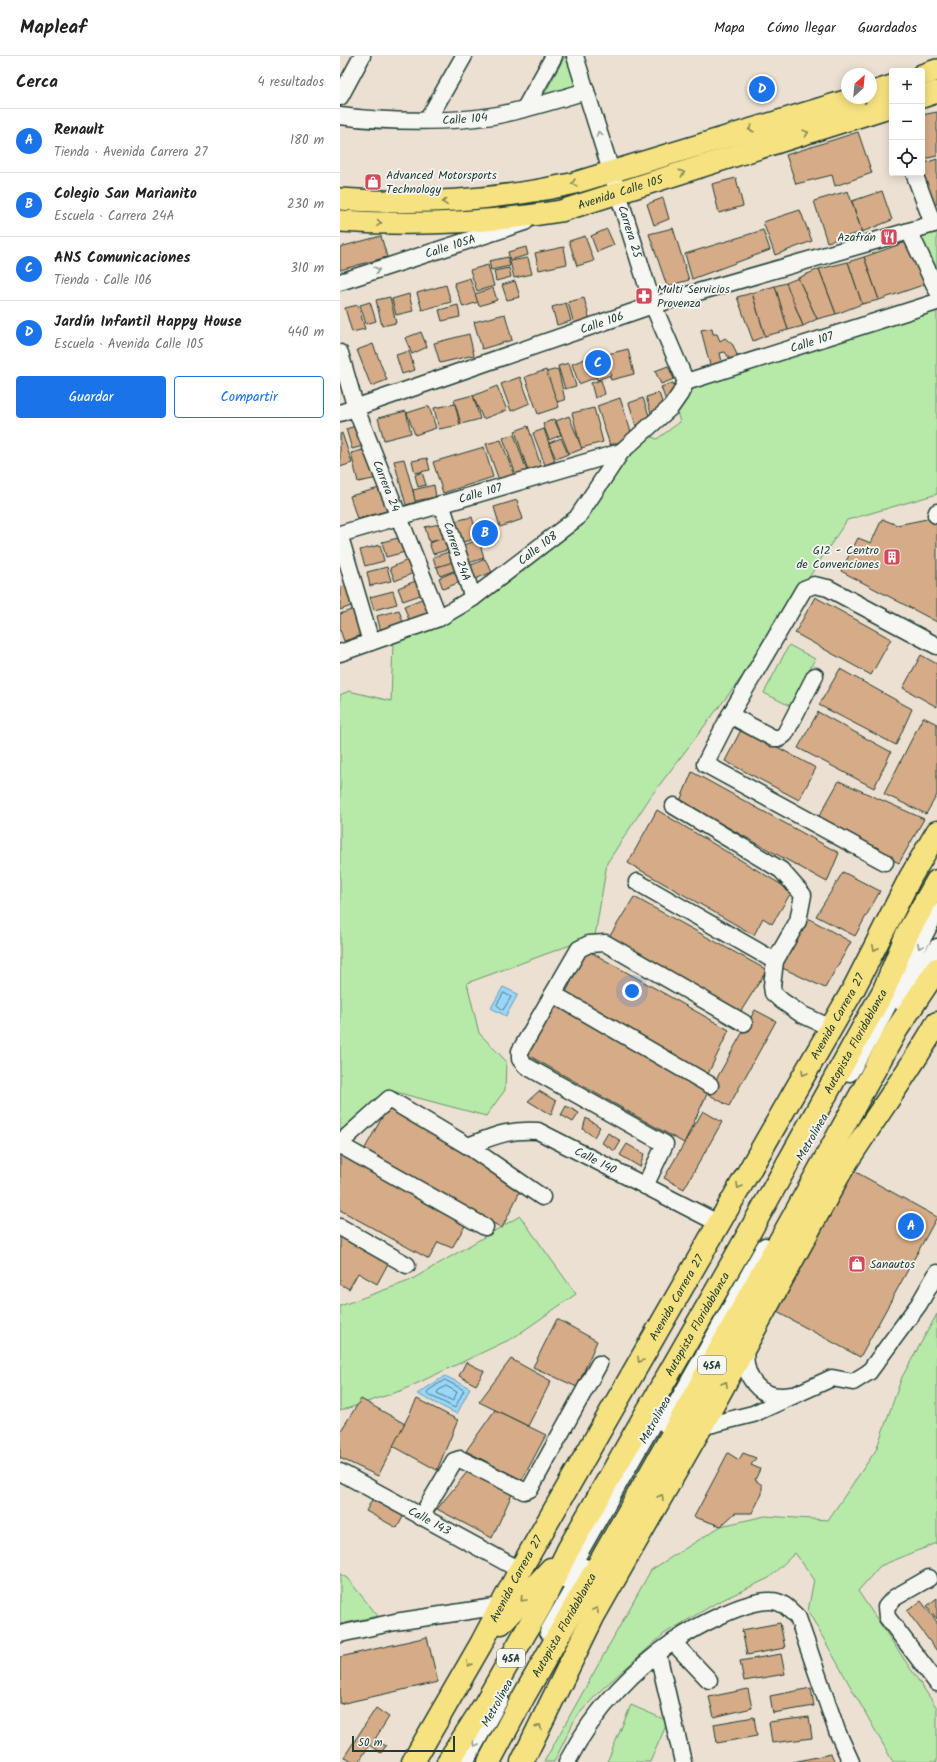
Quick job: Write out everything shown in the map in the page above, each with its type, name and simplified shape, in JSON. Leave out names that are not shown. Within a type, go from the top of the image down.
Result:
[{"type":"highway","name":"Avenida Carrera 27","points":[[413,1762],[481,1644],[520,1570],[854,988],[911,876],[937,832]]},
{"type":"highway","name":"Autopista Floridablanca","points":[[448,1762],[485,1704],[542,1603],[568,1550],[739,1251],[884,990],[908,934],[937,882]]},
{"type":"highway","name":"Autopista Floridablanca","points":[[489,1762],[528,1689],[692,1400],[897,1029],[937,969]]},
{"type":"highway","points":[[522,1762],[594,1615],[701,1427],[841,1171],[865,1132],[923,1047],[937,1023]]},
{"type":"highway","points":[[481,1644],[568,1550]]},
{"type":"main road","points":[[925,75],[937,70]]},
{"type":"main road","points":[[877,91],[889,87]]},
{"type":"main road","points":[[925,96],[937,92]]},
{"type":"main road","name":"Avenida Calle 105","points":[[340,199],[402,203],[481,199],[527,193],[571,184],[841,102]]},
{"type":"main road","name":"Avenida Calle 105","points":[[340,220],[409,225],[447,224],[515,218],[561,211],[889,107]]},
{"type":"street","points":[[340,97],[362,56]]},
{"type":"street","points":[[428,119],[464,56]]},
{"type":"street","points":[[525,108],[554,56]]},
{"type":"street","name":"Carrera 25","points":[[577,56],[586,91],[653,306],[686,382]]},
{"type":"street","name":"Calle 104","points":[[340,116],[384,120],[468,118],[497,115],[586,91]]},
{"type":"street","points":[[915,176],[935,223]]},
{"type":"street","name":"Calle 105A","points":[[340,282],[561,211]]},
{"type":"street","name":"Calle 106","points":[[340,414],[653,306],[935,223]]},
{"type":"street","points":[[909,231],[937,290]]},
{"type":"street","name":"Calle 107","points":[[686,382],[937,302]]},
{"type":"street","name":"Carrera 24","points":[[340,352],[356,409],[439,618]]},
{"type":"street","name":"Calle 108","points":[[340,653],[439,618],[473,598],[577,518],[621,452],[671,407],[686,382]]},
{"type":"street","name":"Calle 107","points":[[340,536],[441,504],[621,452]]},
{"type":"street","name":"Carrera 24A","points":[[441,504],[473,598]]},
{"type":"street","points":[[340,536],[371,642]]},
{"type":"street","points":[[885,862],[705,764],[730,715],[804,589],[814,585],[828,588],[937,646]]},
{"type":"street","points":[[730,715],[773,738],[780,738],[785,734],[815,676]]},
{"type":"street","points":[[674,806],[781,870],[803,895],[798,921],[775,961],[772,986],[773,993],[801,1014],[831,1028]]},
{"type":"street","points":[[637,882],[775,961]]},
{"type":"street","name":"Metrolínea","points":[[465,1762],[570,1570],[734,1281],[780,1192],[872,1036],[937,911]]},
{"type":"street","points":[[645,1186],[665,1144],[526,1066],[520,1059],[520,1051],[579,949],[589,944],[605,943],[744,1023]]},
{"type":"street","name":"Metrolínea","points":[[479,1762],[556,1617],[893,1018],[937,947]]},
{"type":"street","points":[[553,994],[710,1085]]},
{"type":"street","points":[[485,1227],[340,1144],[389,1099],[468,1146],[542,1197]]},
{"type":"street","name":"Calle 140","points":[[468,1146],[497,1135],[519,1130],[538,1131],[718,1223]]},
{"type":"street","points":[[340,1228],[407,1266]]},
{"type":"street","points":[[701,1427],[753,1414],[832,1378],[853,1382],[869,1372],[919,1304],[937,1273]]},
{"type":"street","points":[[747,1341],[745,1354],[746,1366],[754,1385],[762,1392],[772,1396],[783,1397],[798,1394]]},
{"type":"street","points":[[421,1517],[454,1461],[460,1459],[524,1491],[530,1489],[599,1364]]},
{"type":"street","name":"Calle 143","points":[[340,1472],[520,1570]]},
{"type":"street","points":[[929,1578],[894,1598],[886,1607],[887,1617],[937,1683]]},
{"type":"street","points":[[567,1762],[582,1736],[605,1705],[619,1689],[658,1654],[674,1642],[748,1604],[772,1601],[787,1606],[798,1618],[838,1731],[851,1762]]},
{"type":"street","points":[[340,1634],[395,1622],[501,1606]]},
{"type":"street","points":[[674,1642],[709,1680]]},
{"type":"street","points":[[658,1654],[683,1762]]},
{"type":"green space","points":[[565,56],[577,85],[544,95]]},
{"type":"green space","points":[[937,232],[937,278],[919,237]]},
{"type":"green space","points":[[937,305],[937,494],[847,520],[748,669],[651,796],[607,863],[595,936],[467,983],[479,1033],[506,1061],[505,1090],[486,1116],[392,1091],[380,1107],[340,1133],[340,695],[349,691],[391,701],[393,642],[580,519],[619,461],[647,435],[657,439],[680,422],[676,409],[690,385]]},
{"type":"green space","points":[[789,645],[815,659],[790,706],[764,693]]},
{"type":"green space","points":[[520,1216],[576,1294],[513,1338],[403,1390],[340,1411],[340,1306],[409,1281]]},
{"type":"green space","points":[[937,1314],[937,1543],[880,1566],[858,1591],[937,1708],[937,1762],[893,1762],[808,1611],[814,1579],[795,1553],[769,1578],[716,1603],[664,1634],[602,1689],[576,1717],[554,1762],[544,1762],[651,1570],[721,1526],[765,1516],[828,1520],[876,1450],[902,1377]]},
{"type":"green space","points":[[340,1574],[347,1578],[378,1616],[340,1624]]},
{"type":"green space","points":[[631,1705],[668,1721],[650,1762],[607,1762]]},
{"type":"water","points":[[503,987],[518,994],[506,1016],[491,1008]]},
{"type":"water","points":[[445,1376],[470,1388],[457,1414],[417,1394]]},
{"type":"building","points":[[937,112],[937,156],[925,159],[925,140],[925,114]]},
{"type":"building","points":[[858,132],[872,173],[835,186],[832,175],[796,184],[786,155]]},
{"type":"building","points":[[937,159],[937,204],[934,205],[924,176],[925,163]]},
{"type":"building","points":[[736,178],[743,206],[719,213],[712,184]]},
{"type":"building","points":[[848,191],[862,232],[827,242],[814,201]]},
{"type":"building","points":[[882,191],[892,220],[862,232],[852,201]]},
{"type":"building","points":[[663,198],[669,219],[654,225],[647,204]]},
{"type":"building","points":[[800,210],[812,241],[775,255],[763,222]]},
{"type":"building","points":[[673,228],[689,280],[667,286],[649,234]]},
{"type":"building","points":[[607,229],[614,245],[597,252],[591,236]]},
{"type":"building","points":[[763,230],[770,250],[692,279],[685,254]]},
{"type":"building","points":[[381,236],[387,257],[340,270],[340,247]]},
{"type":"building","points":[[585,236],[594,261],[577,266],[569,241]]},
{"type":"building","points":[[909,241],[926,284],[879,300],[864,257]]},
{"type":"building","points":[[526,247],[528,255],[510,260],[508,252]]},
{"type":"building","points":[[564,247],[567,264],[539,270],[535,253]]},
{"type":"building","points":[[508,257],[510,266],[491,270],[489,261]]},
{"type":"building","points":[[864,257],[879,300],[862,304],[848,262]]},
{"type":"building","points":[[528,258],[532,274],[514,278],[510,261]]},
{"type":"building","points":[[848,262],[862,304],[836,314],[819,269]]},
{"type":"building","points":[[488,265],[494,286],[477,291],[470,270]]},
{"type":"building","points":[[509,268],[511,277],[496,281],[494,271]]},
{"type":"building","points":[[819,269],[836,314],[817,319],[798,278]]},
{"type":"building","points":[[470,278],[478,302],[463,307],[454,283]]},
{"type":"building","points":[[798,278],[817,319],[803,326],[786,283]]},
{"type":"building","points":[[515,281],[520,297],[507,300],[502,285]]},
{"type":"building","points":[[786,283],[803,326],[788,330],[775,286]]},
{"type":"building","points":[[446,285],[451,302],[422,310],[417,293]]},
{"type":"building","points":[[775,286],[788,330],[765,336],[752,293]]},
{"type":"building","points":[[493,288],[497,300],[479,306],[475,294]]},
{"type":"building","points":[[752,293],[765,336],[753,341],[737,297]]},
{"type":"building","points":[[409,294],[413,311],[396,315],[392,299]]},
{"type":"building","points":[[390,297],[396,323],[382,326],[376,300]]},
{"type":"building","points":[[584,298],[590,320],[574,324],[568,302]]},
{"type":"building","points":[[370,302],[376,321],[366,324],[360,305]]},
{"type":"building","points":[[566,303],[571,321],[557,325],[552,307]]},
{"type":"building","points":[[358,305],[365,329],[352,332],[345,308]]},
{"type":"building","points":[[458,305],[460,317],[442,321],[439,310]]},
{"type":"building","points":[[505,314],[512,340],[482,349],[474,322]]},
{"type":"building","points":[[712,328],[713,334],[717,334],[720,341],[725,338],[733,345],[739,360],[731,361],[725,352],[720,353],[723,367],[711,369],[701,330]]},
{"type":"building","points":[[421,332],[427,347],[412,354],[405,338]]},
{"type":"building","points":[[469,334],[474,355],[440,363],[434,343]]},
{"type":"building","points":[[373,344],[387,380],[371,386],[357,350]]},
{"type":"building","points":[[628,349],[634,374],[611,380],[604,355]]},
{"type":"building","points":[[409,351],[415,370],[402,374],[396,355]]},
{"type":"building","points":[[604,355],[611,375],[597,380],[590,360]]},
{"type":"building","points":[[590,357],[597,377],[579,384],[572,364]]},
{"type":"building","points":[[569,363],[576,386],[565,389],[558,366]]},
{"type":"building","points":[[668,366],[674,379],[661,384],[655,371]]},
{"type":"building","points":[[558,369],[565,400],[553,403],[546,372]]},
{"type":"building","points":[[546,370],[559,407],[538,414],[525,377]]},
{"type":"building","points":[[520,377],[530,403],[511,411],[501,384]]},
{"type":"building","points":[[601,380],[605,394],[595,398],[591,383]]},
{"type":"building","points":[[673,383],[678,397],[666,401],[661,387]]},
{"type":"building","points":[[497,386],[507,410],[483,419],[473,396]]},
{"type":"building","points":[[659,393],[664,408],[651,413],[646,397]]},
{"type":"building","points":[[473,395],[480,419],[461,424],[454,400]]},
{"type":"building","points":[[620,398],[633,438],[610,445],[597,406]]},
{"type":"building","points":[[643,398],[651,421],[636,426],[629,403]]},
{"type":"building","points":[[455,404],[460,425],[439,429],[434,408]]},
{"type":"building","points":[[429,406],[436,428],[415,435],[407,413]]},
{"type":"building","points":[[594,408],[603,442],[581,448],[572,413]]},
{"type":"building","points":[[406,411],[411,433],[384,440],[378,418]]},
{"type":"building","points":[[569,416],[582,449],[569,454],[556,421]]},
{"type":"building","points":[[554,419],[561,435],[549,440],[543,424]]},
{"type":"building","points":[[362,424],[370,444],[352,449],[346,429]]},
{"type":"building","points":[[528,426],[541,466],[528,471],[515,431]]},
{"type":"building","points":[[544,429],[555,461],[545,465],[533,433]]},
{"type":"building","points":[[342,433],[352,463],[340,467],[340,434]]},
{"type":"building","points":[[514,434],[528,474],[517,478],[503,438]]},
{"type":"building","points":[[561,438],[568,454],[556,459],[549,443]]},
{"type":"building","points":[[501,440],[515,478],[500,483],[486,444]]},
{"type":"building","points":[[484,447],[493,477],[443,493],[433,462]]},
{"type":"building","points":[[371,448],[378,478],[358,482],[351,453]]},
{"type":"building","points":[[427,458],[430,470],[415,473],[412,461]]},
{"type":"building","points":[[404,459],[416,502],[406,505],[394,461]]},
{"type":"building","points":[[422,472],[426,485],[418,487],[415,475]]},
{"type":"building","points":[[434,485],[436,497],[415,501],[413,490]]},
{"type":"building","points":[[383,487],[390,510],[357,519],[350,496]]},
{"type":"building","points":[[517,500],[523,519],[500,527],[494,507]]},
{"type":"building","points":[[472,517],[478,538],[459,543],[454,521]]},
{"type":"building","name":"G12 - Centro de Convenciones","points":[[937,517],[937,622],[841,571],[858,538],[871,543],[882,519],[897,525]]},
{"type":"building","points":[[444,523],[447,538],[429,542],[425,527]]},
{"type":"building","points":[[406,536],[409,551],[386,557],[382,542]]},
{"type":"building","points":[[447,537],[451,549],[433,554],[429,543]]},
{"type":"building","points":[[479,540],[484,558],[466,564],[460,546]]},
{"type":"building","points":[[380,545],[384,561],[365,566],[360,550]]},
{"type":"building","points":[[452,551],[456,562],[436,567],[433,557]]},
{"type":"building","points":[[412,558],[418,571],[395,581],[390,568]]},
{"type":"building","points":[[485,559],[492,572],[473,580],[467,567]]},
{"type":"building","points":[[456,561],[459,569],[440,576],[437,567]]},
{"type":"building","points":[[387,567],[391,581],[370,586],[367,572]]},
{"type":"building","points":[[461,569],[465,580],[443,589],[439,578]]},
{"type":"building","points":[[418,580],[423,594],[403,601],[398,588]]},
{"type":"building","points":[[347,585],[354,605],[340,610],[340,588]]},
{"type":"building","points":[[393,591],[397,604],[374,610],[370,597]]},
{"type":"building","points":[[815,597],[891,639],[871,675],[795,633]]},
{"type":"building","points":[[424,598],[430,615],[410,623],[404,606]]},
{"type":"building","points":[[357,608],[366,634],[344,641],[340,630],[340,614]]},
{"type":"building","points":[[399,610],[404,626],[381,632],[377,616]]},
{"type":"building","points":[[921,655],[937,664],[937,707],[903,688]]},
{"type":"building","points":[[840,669],[912,709],[896,745],[819,705]]},
{"type":"building","points":[[818,712],[891,752],[874,788],[798,748]]},
{"type":"building","points":[[923,717],[937,724],[937,795],[926,814],[884,794]]},
{"type":"building","points":[[742,728],[816,768],[799,800],[725,761]]},
{"type":"building","points":[[692,772],[839,853],[827,882],[680,801]]},
{"type":"building","points":[[839,781],[924,819],[899,863],[817,820]]},
{"type":"building","points":[[657,810],[792,891],[772,924],[763,918],[754,935],[628,863]]},
{"type":"building","points":[[843,872],[880,891],[855,936],[816,916]]},
{"type":"building","points":[[634,897],[767,970],[741,1011],[608,939]]},
{"type":"building","points":[[806,917],[851,942],[825,988],[776,965]]},
{"type":"building","points":[[587,950],[729,1030],[706,1078],[564,996]]},
{"type":"building","points":[[553,1003],[708,1092],[684,1143],[526,1054]]},
{"type":"building","points":[[755,1010],[776,1021],[729,1106],[708,1094]]},
{"type":"building","points":[[539,1091],[556,1101],[551,1115],[528,1101]]},
{"type":"building","points":[[390,1103],[523,1185],[502,1228],[364,1150]]},
{"type":"building","points":[[566,1106],[579,1113],[573,1122],[561,1115]]},
{"type":"building","points":[[703,1111],[722,1122],[684,1189],[664,1178]]},
{"type":"building","points":[[586,1118],[600,1127],[594,1137],[583,1129]]},
{"type":"building","points":[[608,1133],[621,1141],[615,1151],[602,1143]]},
{"type":"building","points":[[627,1144],[644,1154],[640,1167],[620,1155]]},
{"type":"building","points":[[340,1154],[466,1224],[452,1248],[438,1242],[429,1259],[340,1210]]},
{"type":"building","name":"Sanautos","points":[[854,1171],[937,1217],[860,1357],[777,1312]]},
{"type":"building","points":[[340,1233],[390,1260],[377,1284],[358,1273],[349,1289],[340,1284]]},
{"type":"building","points":[[557,1319],[597,1341],[577,1387],[533,1367]]},
{"type":"building","points":[[511,1359],[551,1381],[528,1426],[479,1402]]},
{"type":"building","points":[[466,1362],[484,1371],[476,1385],[459,1376]]},
{"type":"building","points":[[361,1399],[405,1424],[378,1476],[340,1458],[340,1432]]},
{"type":"building","points":[[417,1399],[458,1420],[437,1470],[393,1446]]},
{"type":"building","points":[[495,1410],[546,1435],[522,1480],[466,1451]]},
{"type":"building","points":[[728,1453],[739,1460],[743,1453],[756,1458],[751,1465],[760,1469],[755,1480],[762,1485],[762,1494],[752,1513],[735,1513],[721,1526],[694,1517]]},
{"type":"building","points":[[468,1471],[513,1492],[492,1538],[437,1509]]},
{"type":"building","points":[[374,1496],[405,1513],[397,1528],[366,1511]]},
{"type":"building","points":[[937,1598],[937,1619],[927,1606]]},
{"type":"building","points":[[921,1601],[937,1622],[937,1651],[907,1611]]},
{"type":"building","points":[[780,1623],[785,1648],[747,1655],[742,1630]]},
{"type":"building","points":[[427,1637],[438,1682],[340,1704],[340,1657]]},
{"type":"building","points":[[781,1654],[785,1674],[744,1681],[740,1661]]},
{"type":"building","points":[[811,1688],[814,1706],[773,1713],[770,1696]]},
{"type":"building","points":[[748,1689],[752,1708],[714,1717],[709,1697]]},
{"type":"building","points":[[376,1708],[389,1717],[375,1739],[386,1746],[381,1753],[369,1745],[359,1762],[352,1762],[344,1757]]},
{"type":"building","points":[[754,1717],[757,1736],[717,1743],[714,1724]]},
{"type":"building","points":[[809,1717],[812,1738],[772,1743],[769,1722]]},
{"type":"building","points":[[831,1754],[835,1762],[793,1762]]},
{"type":"place","name":"Jardín Infantil Happy House","points":[[762,89]]},
{"type":"place","name":"Advanced Motorsports Technology","points":[[373,182]]},
{"type":"place","name":"Azafrán","points":[[889,237]]},
{"type":"place","name":"Multi Servicios Provenza","points":[[644,296]]},
{"type":"place","name":"ANS Comunicaciones","points":[[598,363]]},
{"type":"place","name":"Colegio San Marianito","points":[[485,533]]},
{"type":"place","name":"G12 - Centro de Convenciones","points":[[892,557]]},
{"type":"place","name":"Renault","points":[[911,1226]]},
{"type":"place","name":"Sanautos","points":[[857,1264]]}]
